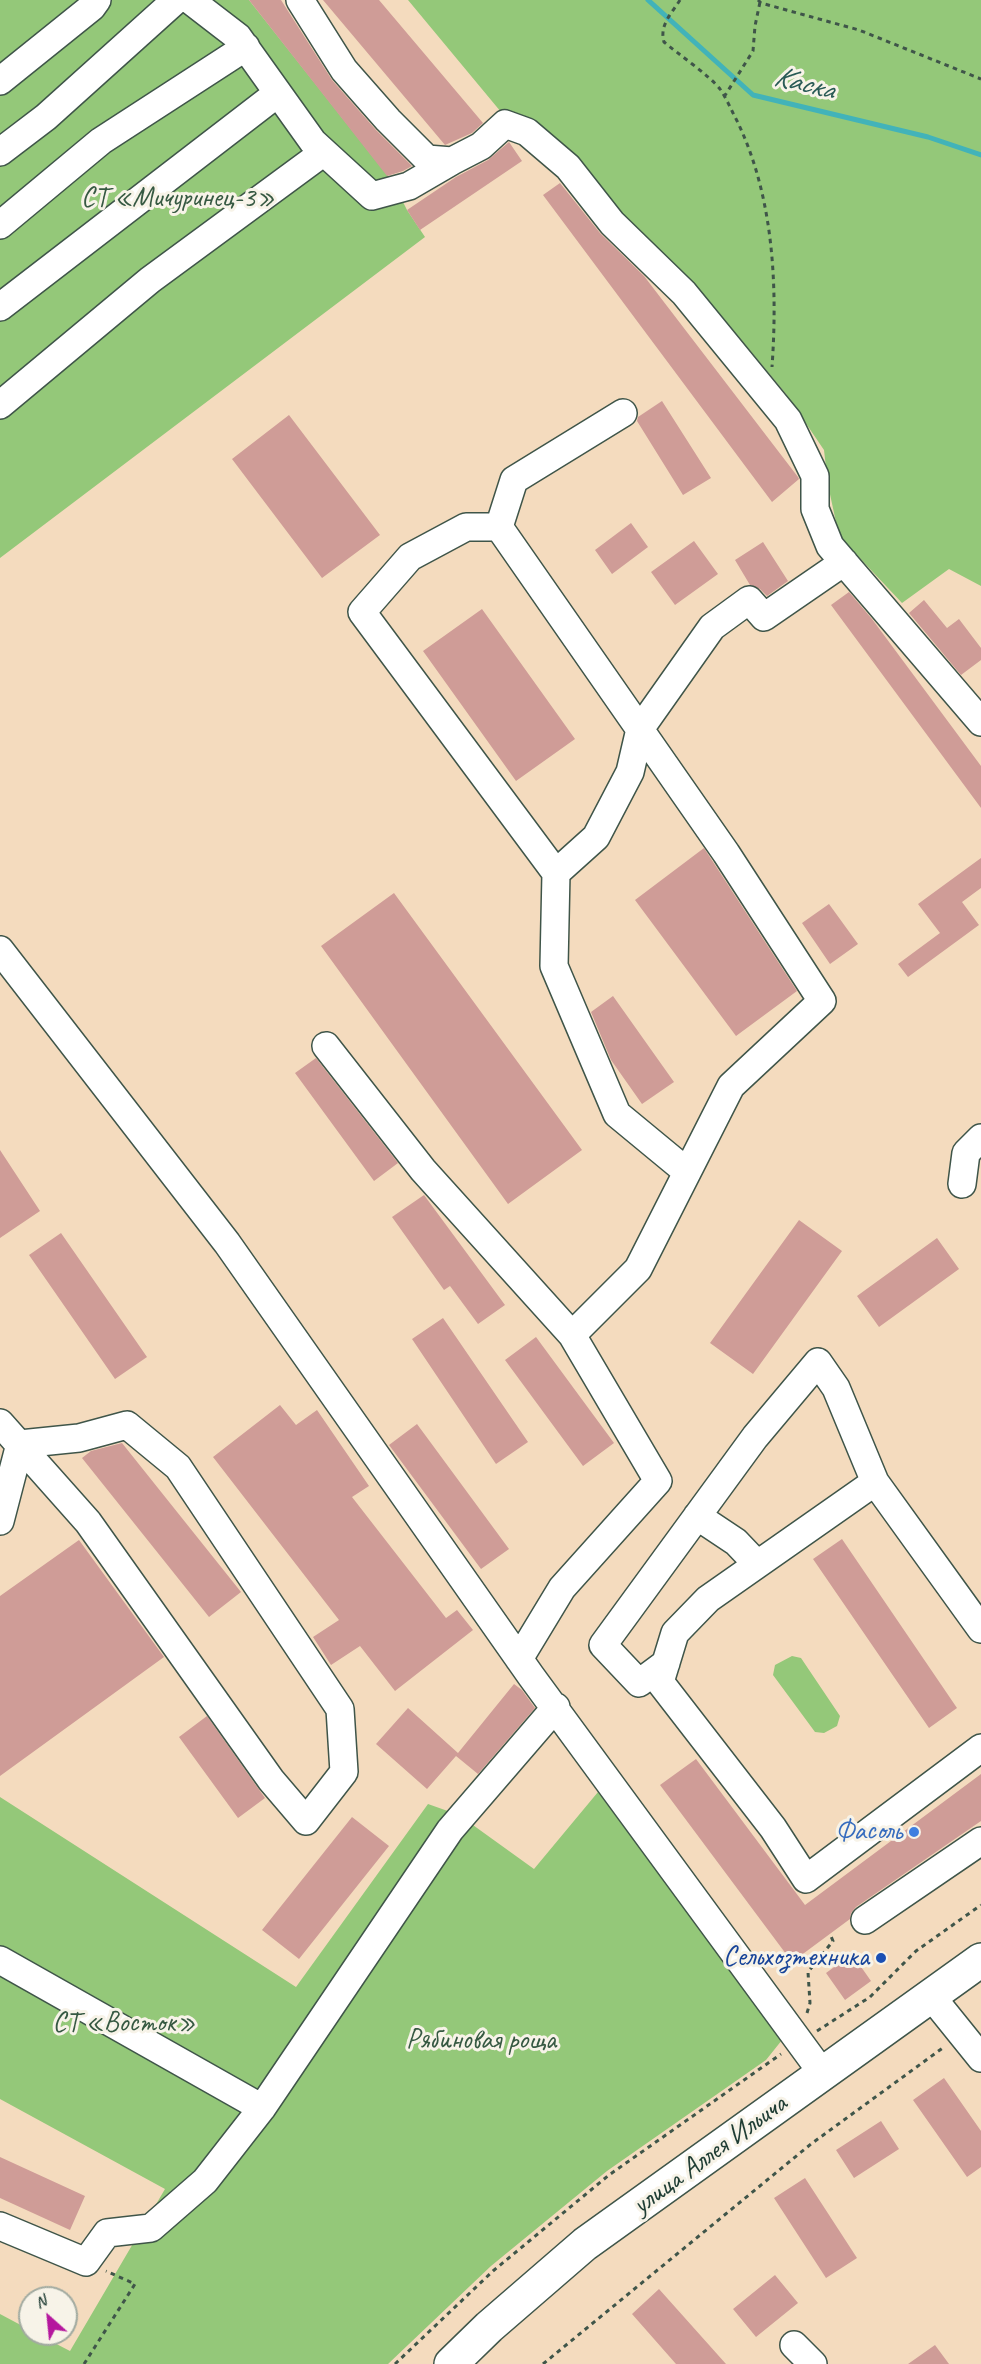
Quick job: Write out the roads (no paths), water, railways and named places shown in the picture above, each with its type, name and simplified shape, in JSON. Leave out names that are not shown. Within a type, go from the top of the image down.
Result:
[{"type":"main road","name":"улица Аллея Ильича","points":[[451,2364],[489,2327],[585,2244],[981,1960]]},
{"type":"street","points":[[0,81],[92,7],[97,0]]},
{"type":"street","points":[[0,152],[46,117],[176,0]]},
{"type":"street","points":[[190,0],[238,37],[313,142],[372,196],[409,186],[481,146],[505,124],[527,132],[568,167],[612,224],[684,293],[788,420],[815,476],[815,509],[830,546],[981,722]]},
{"type":"street","points":[[300,0],[344,70],[387,120],[427,159],[452,161]]},
{"type":"street","points":[[0,225],[101,141],[246,47]]},
{"type":"street","points":[[0,307],[278,93]]},
{"type":"street","points":[[0,405],[150,280],[324,152]]},
{"type":"street","points":[[499,527],[514,480],[623,413]]},
{"type":"street","points":[[499,527],[466,527],[410,557],[362,612],[556,873],[554,966],[617,1114],[686,1172]]},
{"type":"street","points":[[499,527],[726,854],[822,1000],[731,1086],[638,1269],[572,1335]]},
{"type":"street","points":[[556,873],[596,837],[630,772],[640,729],[712,627],[749,600],[764,617],[844,562]]},
{"type":"street","points":[[0,950],[226,1243],[525,1667],[823,2074]]},
{"type":"street","points":[[326,1046],[423,1170],[572,1335],[658,1481],[562,1588],[525,1667]]},
{"type":"street","points":[[962,1184],[966,1153],[981,1138]]},
{"type":"street","points":[[666,1663],[639,1683],[603,1645],[755,1437],[818,1362],[836,1388],[875,1482],[981,1629]]},
{"type":"street","points":[[0,1423],[88,1522],[271,1780],[306,1821],[344,1772],[340,1709],[178,1467],[127,1425],[79,1438],[20,1444]]},
{"type":"street","points":[[0,1521],[20,1444]]},
{"type":"street","points":[[875,1482],[708,1599],[675,1633],[660,1682],[772,1828],[806,1879],[981,1748]]},
{"type":"street","points":[[697,1516],[736,1542],[757,1564]]},
{"type":"street","points":[[0,2226],[86,2262],[107,2233],[151,2228],[205,2181],[262,2108],[450,1830],[556,1707]]},
{"type":"street","points":[[865,1920],[981,1841]]},
{"type":"street","points":[[0,1960],[262,2108]]},
{"type":"street","points":[[931,1996],[981,2058]]},
{"type":"street","points":[[794,2345],[813,2364]]},
{"type":"waterway","name":"Каска","points":[[648,0],[753,95],[928,137],[981,155]]},
{"type":"place","name":"Фасоль","points":[[914,1832]]},
{"type":"place","name":"Сельхозтехника","points":[[881,1958]]},
{"type":"park label","name":"СТ «Мичуринец-3»","points":[[178,199]]},
{"type":"park label","name":"СТ «Восток»","points":[[124,2024]]},
{"type":"park label","name":"Рябиновая роща","points":[[481,2041]]}]
